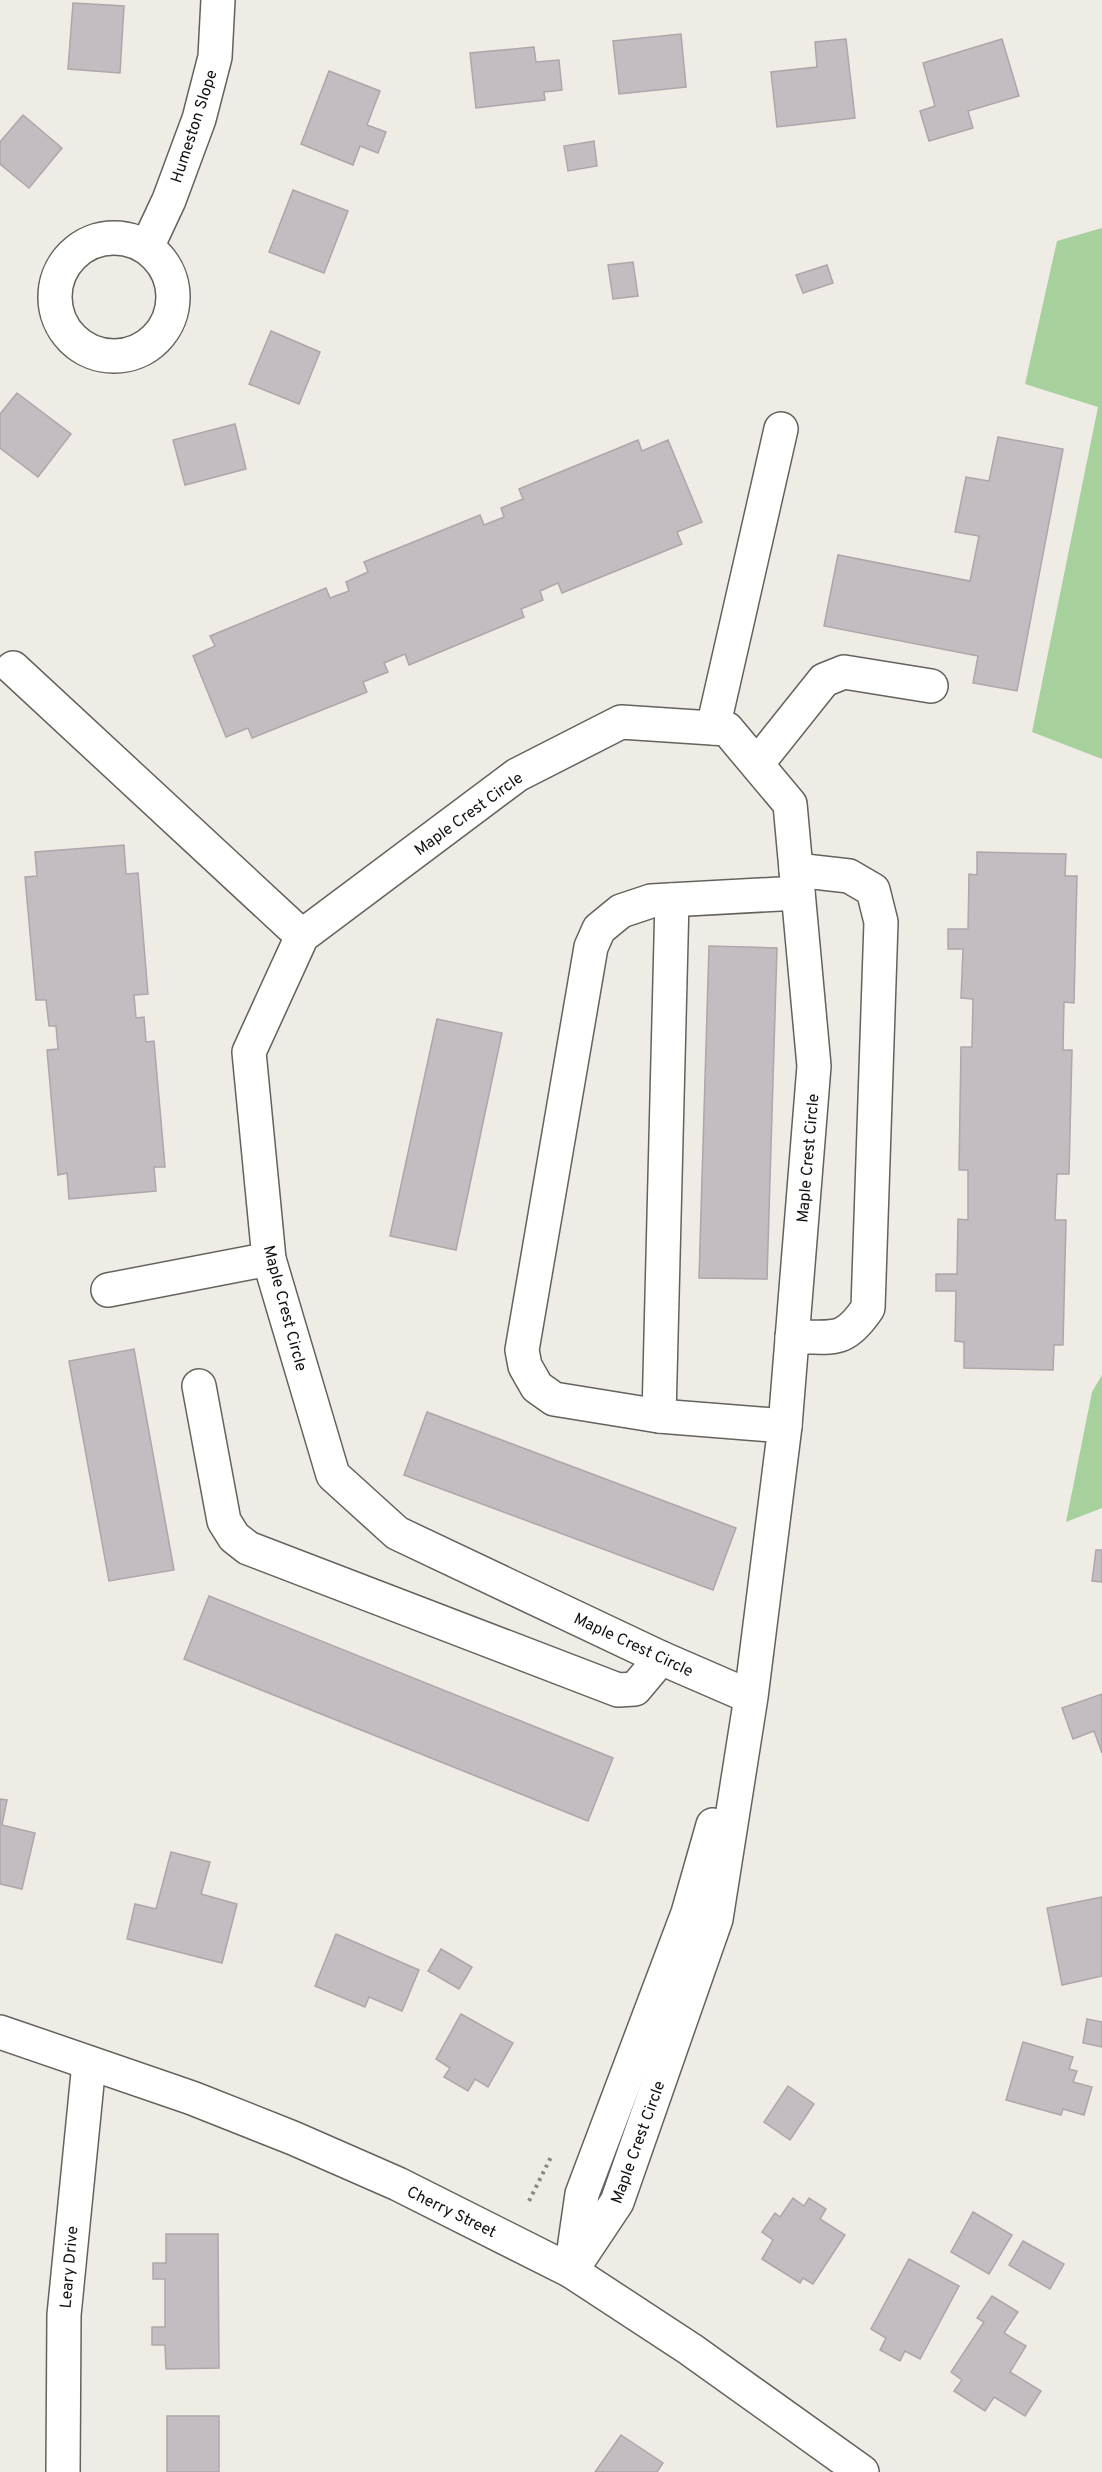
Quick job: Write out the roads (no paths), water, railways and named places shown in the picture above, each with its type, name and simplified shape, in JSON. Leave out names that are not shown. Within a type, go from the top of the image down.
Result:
[{"type":"street","name":"Humeston Slope","points":[[147,247],[169,200],[199,119],[215,57],[218,0]]},
{"type":"street","points":[[713,728],[781,429]]},
{"type":"street","points":[[13,668],[302,936]]},
{"type":"street","points":[[757,764],[824,680],[844,672],[932,686]]},
{"type":"street","name":"Maple Crest Circle","points":[[571,2271],[582,2194],[687,1913],[751,1697],[785,1426],[814,1066],[790,804],[728,729],[621,722],[517,775],[302,936],[249,1052],[269,1259],[333,1475],[397,1533],[661,1658],[751,1697]]},
{"type":"street","points":[[785,1426],[659,1416],[554,1399],[537,1387],[525,1366],[522,1350],[591,947],[599,929],[621,911],[651,901],[849,876],[873,890],[881,922],[868,1308],[856,1326],[843,1336],[792,1337]]},
{"type":"street","points":[[659,1416],[672,900]]},
{"type":"street","points":[[108,1290],[269,1259]]},
{"type":"street","points":[[199,1386],[224,1521],[234,1537],[248,1548],[618,1690],[635,1689],[661,1658]]},
{"type":"street","name":"Cherry Street","points":[[0,2032],[192,2098],[293,2138],[398,2184],[571,2271],[690,2349],[862,2472]]},
{"type":"street","name":"Leary Drive","points":[[63,2472],[64,2315],[89,2063]]}]
